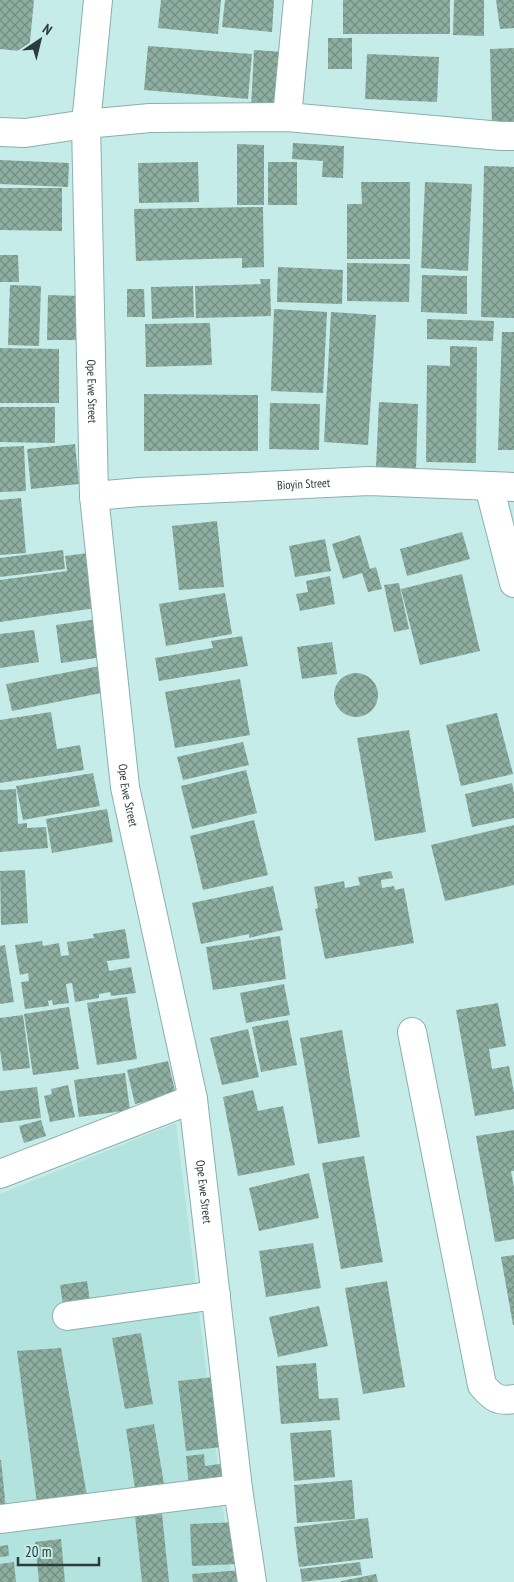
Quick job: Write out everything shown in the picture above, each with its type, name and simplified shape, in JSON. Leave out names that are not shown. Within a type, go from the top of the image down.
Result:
[{"type":"street","name":"Ope Ewe Street","points":[[98,0],[86,124],[94,496],[125,787],[193,1099],[238,1489],[252,1582]]},
{"type":"street","points":[[287,117],[298,0]]},
{"type":"street","points":[[0,132],[25,133],[86,124],[150,118],[287,117],[514,136]]},
{"type":"street","name":"Bioyin Street","points":[[94,496],[369,481],[501,487]]},
{"type":"street","points":[[501,487],[514,583]]},
{"type":"street","points":[[412,1032],[482,1385],[492,1396],[504,1401],[514,1399]]},
{"type":"street","points":[[0,1174],[193,1099]]},
{"type":"street","points":[[67,1316],[216,1295]]},
{"type":"street","points":[[0,1519],[238,1489]]},
{"type":"shaded area","points":[[176,1123],[232,1582],[0,1582],[0,1194]]},
{"type":"building","points":[[0,0],[34,0],[29,52],[0,49]]},
{"type":"building","points":[[161,0],[221,0],[218,34],[158,28]]},
{"type":"building","points":[[225,0],[274,0],[272,32],[222,27]]},
{"type":"building","points":[[343,0],[450,0],[450,34],[343,34]]},
{"type":"building","points":[[454,0],[484,0],[484,36],[453,35]]},
{"type":"building","points":[[496,0],[514,0],[514,28],[500,29]]},
{"type":"building","points":[[328,38],[352,38],[352,69],[328,69]]},
{"type":"building","points":[[148,46],[252,54],[248,99],[144,90]]},
{"type":"building","points":[[514,48],[514,125],[492,125],[490,49]]},
{"type":"building","points":[[254,50],[285,52],[281,110],[251,108]]},
{"type":"building","points":[[367,54],[439,57],[437,102],[365,99]]},
{"type":"building","points":[[293,143],[344,146],[343,178],[322,177],[323,161],[292,159]]},
{"type":"building","points":[[237,144],[264,145],[264,205],[237,205]]},
{"type":"building","points":[[0,160],[69,163],[68,187],[0,184]]},
{"type":"building","points":[[198,162],[199,202],[139,203],[138,163]]},
{"type":"building","points":[[268,162],[297,162],[297,205],[268,205]]},
{"type":"building","points":[[484,166],[514,167],[514,318],[481,317]]},
{"type":"building","points":[[361,182],[410,182],[410,259],[347,259],[347,204],[362,204]]},
{"type":"building","points":[[425,182],[472,184],[468,271],[421,268]]},
{"type":"building","points":[[0,188],[62,188],[62,231],[0,230]]},
{"type":"building","points":[[263,207],[264,267],[242,268],[242,258],[136,261],[134,209]]},
{"type":"building","points":[[0,255],[18,255],[19,282],[0,282]]},
{"type":"building","points":[[347,263],[410,264],[409,302],[347,301]]},
{"type":"building","points":[[278,267],[343,270],[342,304],[277,302]]},
{"type":"building","points":[[422,275],[467,276],[467,314],[421,312]]},
{"type":"building","points":[[260,279],[270,279],[271,316],[196,318],[195,286],[261,284]]},
{"type":"building","points":[[10,285],[41,286],[39,346],[8,345]]},
{"type":"building","points":[[193,286],[194,317],[152,319],[151,287]]},
{"type":"building","points":[[127,289],[144,289],[145,317],[127,317]]},
{"type":"building","points":[[48,295],[82,296],[81,340],[47,340]]},
{"type":"building","points":[[274,309],[327,312],[323,393],[271,391]]},
{"type":"building","points":[[331,312],[376,315],[368,445],[324,442]]},
{"type":"building","points":[[427,319],[494,321],[493,341],[427,339]]},
{"type":"building","points":[[210,323],[212,365],[146,367],[145,324]]},
{"type":"building","points":[[502,332],[514,332],[514,450],[498,450]]},
{"type":"building","points":[[450,346],[477,347],[476,463],[426,462],[427,365],[450,366]]},
{"type":"building","points":[[0,348],[59,349],[59,403],[0,403]]},
{"type":"building","points":[[144,394],[258,395],[258,451],[144,451]]},
{"type":"building","points":[[379,402],[418,404],[416,470],[376,467]]},
{"type":"building","points":[[270,403],[320,404],[319,450],[269,449]]},
{"type":"building","points":[[0,407],[55,407],[55,443],[0,442]]},
{"type":"building","points":[[75,444],[79,484],[31,489],[27,449]]},
{"type":"building","points":[[24,446],[26,491],[0,492],[0,447]]},
{"type":"building","points":[[21,498],[26,553],[0,555],[0,500]]},
{"type":"building","points":[[217,521],[224,587],[179,590],[172,526]]},
{"type":"building","points":[[462,532],[470,559],[407,576],[400,549]]},
{"type":"building","points":[[360,535],[370,569],[376,567],[382,589],[368,592],[362,573],[343,579],[332,544]]},
{"type":"building","points":[[325,539],[331,571],[295,577],[289,546]]},
{"type":"building","points":[[63,550],[65,569],[0,577],[0,558]]},
{"type":"building","points":[[88,553],[96,608],[0,622],[0,580],[67,571],[65,556]]},
{"type":"building","points":[[462,574],[480,651],[420,665],[401,589]]},
{"type":"building","points":[[330,576],[335,604],[300,611],[296,594],[308,592],[306,581]]},
{"type":"building","points":[[399,583],[409,629],[394,632],[384,585]]},
{"type":"building","points":[[225,593],[232,634],[166,646],[159,604]]},
{"type":"building","points":[[98,619],[103,657],[61,663],[56,625]]},
{"type":"building","points":[[34,630],[39,662],[0,668],[0,634]]},
{"type":"building","points":[[242,636],[248,666],[159,681],[155,658],[213,648],[211,641]]},
{"type":"building","points":[[332,642],[337,674],[302,679],[297,647]]},
{"type":"building","points":[[100,666],[106,692],[12,711],[6,684]]},
{"type":"building","points":[[360,673],[372,679],[377,686],[377,704],[372,711],[365,716],[352,717],[344,714],[337,707],[334,691],[337,683],[344,676]]},
{"type":"building","points":[[240,679],[250,735],[175,748],[165,692]]},
{"type":"building","points":[[51,712],[57,749],[80,745],[84,770],[0,783],[0,720]]},
{"type":"building","points":[[497,713],[513,774],[461,786],[446,725]]},
{"type":"building","points":[[409,730],[426,832],[375,841],[357,738]]},
{"type":"building","points":[[243,742],[249,765],[183,780],[177,757]]},
{"type":"building","points":[[246,770],[257,813],[192,829],[181,786]]},
{"type":"building","points":[[93,773],[100,806],[23,820],[16,786]]},
{"type":"building","points":[[512,783],[514,818],[472,827],[465,794]]},
{"type":"building","points":[[16,789],[18,824],[27,823],[27,828],[46,827],[48,848],[0,852],[0,790]]},
{"type":"building","points":[[107,809],[113,842],[52,853],[46,819]]},
{"type":"building","points":[[254,820],[268,875],[203,890],[190,836]]},
{"type":"building","points":[[514,825],[514,885],[445,901],[431,845]]},
{"type":"building","points":[[25,870],[28,923],[1,925],[0,871]]},
{"type":"building","points":[[391,871],[393,878],[381,880],[382,888],[394,886],[395,890],[404,888],[414,943],[325,959],[315,909],[318,908],[314,887],[344,881],[345,888],[360,885],[358,877]]},
{"type":"building","points":[[273,886],[283,930],[249,938],[249,934],[201,944],[192,903]]},
{"type":"building","points":[[125,929],[130,958],[107,961],[109,971],[131,967],[136,993],[111,996],[110,992],[99,994],[99,998],[75,1002],[72,983],[66,984],[69,1003],[53,1005],[52,1000],[48,1001],[49,1006],[25,1009],[21,982],[29,981],[28,973],[20,975],[15,945],[42,941],[43,946],[59,943],[61,956],[69,955],[67,942],[94,938],[93,934]]},
{"type":"building","points":[[280,936],[286,979],[213,990],[206,947]]},
{"type":"building","points":[[5,945],[14,1002],[0,1004],[0,946]]},
{"type":"building","points":[[284,984],[290,1015],[246,1023],[240,993]]},
{"type":"building","points":[[127,997],[137,1059],[97,1065],[87,1003]]},
{"type":"building","points":[[498,1003],[506,1046],[489,1049],[492,1069],[509,1066],[514,1093],[514,1109],[475,1116],[456,1010]]},
{"type":"building","points":[[69,1007],[79,1069],[33,1075],[24,1014]]},
{"type":"building","points":[[23,1015],[30,1068],[3,1071],[0,1050],[0,1018]]},
{"type":"building","points":[[288,1020],[297,1065],[261,1072],[252,1027]]},
{"type":"building","points":[[248,1029],[259,1077],[222,1085],[210,1038]]},
{"type":"building","points":[[342,1030],[360,1137],[318,1144],[300,1038]]},
{"type":"building","points":[[168,1061],[176,1095],[135,1104],[127,1070]]},
{"type":"building","points":[[125,1073],[130,1110],[79,1117],[74,1080]]},
{"type":"building","points":[[68,1085],[75,1117],[50,1122],[44,1096],[52,1094],[51,1089]]},
{"type":"building","points":[[37,1087],[41,1118],[0,1123],[0,1091]]},
{"type":"building","points":[[253,1090],[258,1111],[283,1106],[295,1165],[238,1176],[223,1097]]},
{"type":"building","points":[[41,1120],[46,1136],[24,1143],[19,1126]]},
{"type":"building","points":[[514,1130],[514,1171],[511,1171],[514,1188],[514,1239],[495,1242],[476,1136]]},
{"type":"building","points":[[364,1156],[383,1262],[341,1269],[322,1163]]},
{"type":"building","points":[[309,1173],[319,1218],[259,1231],[249,1188]]},
{"type":"building","points":[[313,1243],[321,1288],[266,1297],[259,1251]]},
{"type":"building","points":[[514,1255],[514,1325],[513,1325],[501,1257]]},
{"type":"building","points":[[87,1281],[91,1307],[64,1311],[60,1285]]},
{"type":"building","points":[[387,1281],[405,1387],[363,1394],[345,1288]]},
{"type":"building","points":[[319,1306],[328,1346],[278,1357],[269,1317]]},
{"type":"building","points":[[141,1333],[153,1404],[125,1409],[112,1338]]},
{"type":"building","points":[[61,1348],[89,1507],[38,1511],[17,1351]]},
{"type":"building","points":[[316,1363],[319,1399],[338,1398],[340,1420],[281,1424],[276,1366]]},
{"type":"building","points":[[214,1377],[222,1447],[186,1451],[178,1381]]},
{"type":"building","points":[[154,1424],[165,1490],[136,1495],[126,1429]]},
{"type":"building","points":[[331,1430],[335,1477],[294,1481],[290,1433]]},
{"type":"building","points":[[204,1454],[205,1466],[227,1463],[230,1483],[189,1487],[186,1456]]},
{"type":"building","points":[[1,1460],[6,1509],[0,1509]]},
{"type":"building","points":[[352,1480],[355,1519],[297,1523],[294,1485]]},
{"type":"building","points":[[162,1514],[169,1582],[142,1582],[135,1516]]},
{"type":"building","points":[[368,1518],[373,1558],[299,1567],[294,1527]]},
{"type":"building","points":[[238,1522],[240,1564],[192,1566],[190,1524]]},
{"type":"building","points":[[61,1539],[65,1582],[39,1582],[35,1542]]},
{"type":"building","points":[[8,1545],[9,1556],[0,1557],[0,1546]]},
{"type":"building","points":[[14,1562],[16,1582],[0,1582],[0,1564]]},
{"type":"building","points":[[360,1562],[362,1575],[302,1582],[300,1569]]},
{"type":"building","points":[[242,1570],[243,1582],[193,1582],[192,1574]]},
{"type":"building","points":[[376,1574],[378,1582],[341,1582],[341,1581]]}]
